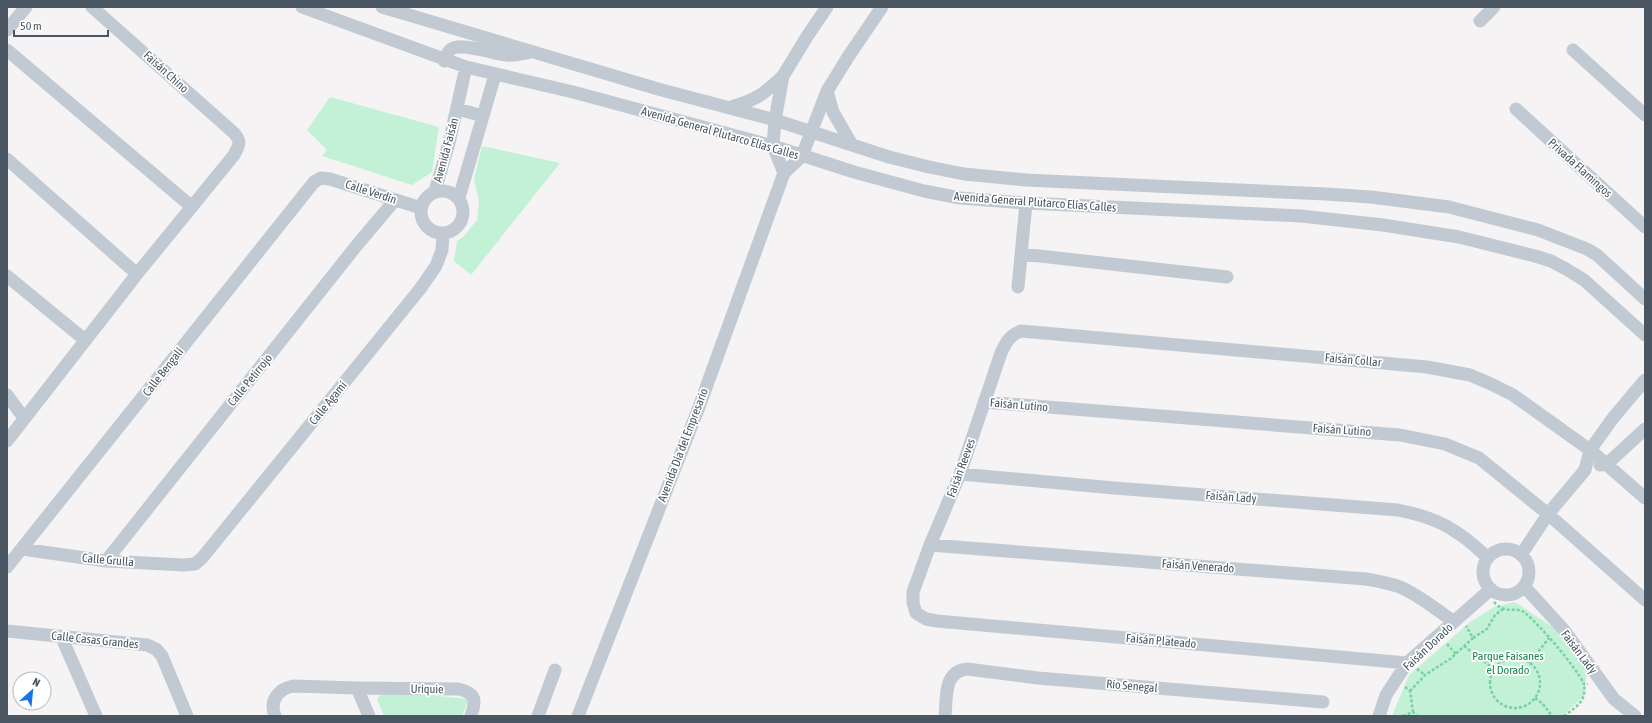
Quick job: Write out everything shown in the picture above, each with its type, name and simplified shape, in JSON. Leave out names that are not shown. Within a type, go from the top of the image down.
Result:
[{"type":"street","points":[[7,30],[26,7]]},
{"type":"street","name":"Faisán Chino","points":[[92,7],[239,138],[239,145],[234,154],[192,207]]},
{"type":"street","name":"Avenida General Plutarco Elías Calles","points":[[302,7],[444,61],[494,75],[573,92],[773,146],[924,192],[960,198],[1026,203],[1301,216],[1383,225],[1459,237],[1551,261],[1584,280],[1645,335]]},
{"type":"street","name":"Avenida General Plutarco Elías Calles","points":[[382,7],[658,89],[775,120],[889,157],[964,174],[1026,180],[1371,197],[1449,207],[1538,230],[1587,249],[1602,260],[1645,299]]},
{"type":"street","points":[[784,173],[773,146],[775,120],[784,76],[808,35],[827,7]]},
{"type":"street","name":"Avenida Día del Empresario","points":[[578,716],[699,407],[784,173],[802,156],[827,91],[882,7]]},
{"type":"street","points":[[1480,21],[1494,7]]},
{"type":"street","points":[[444,61],[447,54],[455,47],[466,47],[508,56],[535,52]]},
{"type":"street","points":[[7,50],[192,207],[137,274],[7,441]]},
{"type":"street","points":[[1573,50],[1645,115]]},
{"type":"street","name":"Avenida Faisán","points":[[435,191],[457,109],[466,67]]},
{"type":"street","points":[[459,198],[494,75]]},
{"type":"street","points":[[728,107],[749,102],[763,94],[784,76]]},
{"type":"street","points":[[827,91],[832,112],[852,144]]},
{"type":"street","name":"Avenida Faisán","points":[[457,109],[483,116]]},
{"type":"street","name":"Privada Flamingos","points":[[1516,109],[1645,227]]},
{"type":"street","points":[[7,159],[137,274]]},
{"type":"street","name":"Calle Verdín","points":[[321,178],[330,179],[421,208]]},
{"type":"street","name":"Calle Bengalí","points":[[7,567],[314,182],[321,178]]},
{"type":"street","points":[[435,191],[448,191],[459,198],[464,207],[464,216],[460,225],[452,231],[443,233],[431,230],[422,220],[421,208],[426,198],[435,191]]},
{"type":"street","points":[[1240,213],[1246,200],[1259,191]]},
{"type":"street","name":"Calle Petirrojo","points":[[106,561],[357,245],[395,200]]},
{"type":"street","points":[[1018,287],[1026,203]]},
{"type":"street","name":"Calle Agamí","points":[[195,564],[202,558],[420,289],[436,266],[442,250],[443,233]]},
{"type":"street","points":[[1022,254],[1227,277]]},
{"type":"street","points":[[7,276],[85,340]]},
{"type":"street","name":"Faisán Reeves","points":[[916,613],[913,603],[913,592],[930,545],[960,474],[1005,343],[1013,334],[1022,330]]},
{"type":"street","name":"Faisán Collar","points":[[1022,330],[1419,366],[1452,371],[1491,384],[1513,395],[1590,450],[1645,498]]},
{"type":"street","points":[[1521,554],[1548,514],[1585,470],[1590,450],[1613,418],[1644,382]]},
{"type":"street","points":[[7,395],[24,418]]},
{"type":"street","name":"Faisán Lutino","points":[[984,402],[1400,435],[1445,444],[1479,458],[1548,514],[1645,600]]},
{"type":"street","points":[[1585,470],[1607,464],[1645,428]]},
{"type":"street","name":"Faisán Lady","points":[[960,474],[1398,510],[1417,514],[1434,520],[1456,531],[1488,558]]},
{"type":"street","name":"Faisán Venerado","points":[[930,545],[1366,579],[1400,587],[1457,620]]},
{"type":"street","name":"Calle Grulla","points":[[22,549],[106,561],[184,565],[195,564]]},
{"type":"street","points":[[1505,549],[1521,554],[1527,562],[1529,568],[1528,581],[1524,586],[1514,594],[1507,595],[1488,592],[1484,576],[1485,563],[1488,558],[1499,550],[1505,549]]},
{"type":"street","name":"Faisán Lady","points":[[1524,586],[1564,630],[1614,699],[1635,716]]},
{"type":"street","name":"Faisán Dorado","points":[[1379,716],[1386,695],[1395,679],[1407,663],[1488,592]]},
{"type":"street","name":"Faisán Plateado","points":[[916,613],[926,619],[937,621],[1407,663]]},
{"type":"street","name":"Calle Casas Grandes","points":[[7,631],[147,645],[156,649],[162,656],[187,716]]},
{"type":"street","points":[[61,636],[96,716]]},
{"type":"street","name":"Río Senegal","points":[[945,716],[948,684],[952,676],[958,670],[967,669],[1038,678],[1323,702]]},
{"type":"street","points":[[538,716],[555,670]]},
{"type":"street","name":"Uriquie","points":[[275,716],[274,702],[278,693],[286,687],[293,686],[458,689],[467,691],[473,696],[475,704],[471,716]]},
{"type":"street","points":[[357,688],[369,716]]},
{"type":"path","points":[[1488,592],[1503,609]]},
{"type":"path","points":[[1410,691],[1425,674],[1450,660],[1473,638],[1487,629],[1495,615],[1503,609],[1515,609],[1524,612],[1549,638],[1584,684],[1586,693],[1580,704],[1564,716]]},
{"type":"path","points":[[1457,620],[1473,638]]},
{"type":"path","points":[[1529,663],[1549,638]]},
{"type":"path","points":[[1464,646],[1494,669]]},
{"type":"path","points":[[1511,659],[1524,660],[1538,672],[1540,681],[1539,690],[1528,704],[1519,708],[1510,708],[1501,704],[1495,698],[1491,690],[1490,680],[1494,669],[1498,664],[1511,659]]},
{"type":"path","points":[[1395,679],[1410,691],[1413,712],[1417,716]]},
{"type":"path","points":[[1584,684],[1601,682]]},
{"type":"path","points":[[1534,698],[1542,703],[1550,713],[1549,716]]},
{"type":"path","points":[[1402,716],[1413,712]]},
{"type":"green space","points":[[330,97],[439,127],[432,172],[412,185],[322,156],[327,150],[307,130]]},
{"type":"green space","points":[[482,146],[560,163],[471,275],[454,261],[457,241],[464,236],[477,220],[479,201],[474,179]]},
{"type":"green space","name":"Parque Faisanes el Dorado","points":[[1515,602],[1557,630],[1587,670],[1584,696],[1562,716],[1392,716],[1409,675],[1470,622],[1494,607]]},
{"type":"green space","points":[[385,691],[469,699],[462,716],[384,716],[377,699]]}]
